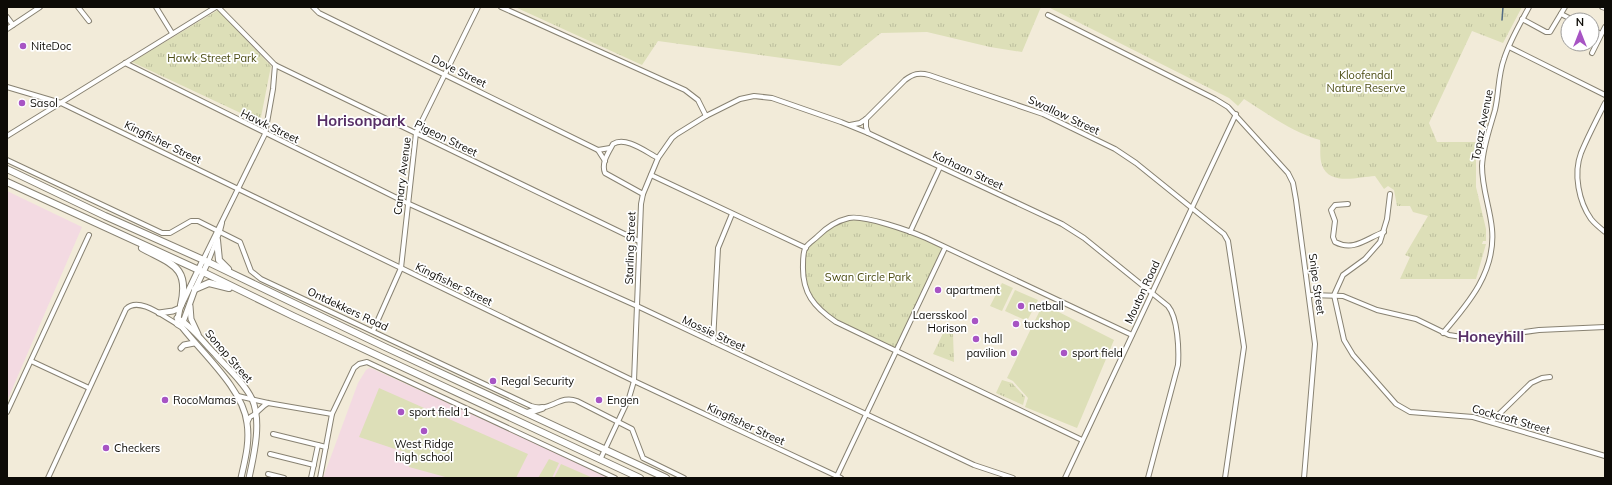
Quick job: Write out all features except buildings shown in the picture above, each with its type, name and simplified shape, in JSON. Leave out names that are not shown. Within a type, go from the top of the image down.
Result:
[{"type":"main road","name":"Ontdekkers Road","points":[[7,169],[666,478]]},
{"type":"main road","points":[[7,182],[201,271],[362,349],[640,478]]},
{"type":"main road","points":[[115,232],[170,263],[178,270],[184,284],[181,306]]},
{"type":"main road","points":[[216,240],[218,256],[222,265],[246,281]]},
{"type":"main road","points":[[195,289],[212,283],[242,291]]},
{"type":"main road","points":[[526,413],[542,408]]},
{"type":"street","points":[[7,29],[40,7]]},
{"type":"street","points":[[78,7],[89,21]]},
{"type":"street","points":[[156,7],[172,33]]},
{"type":"street","points":[[7,136],[125,64],[172,33],[217,7]]},
{"type":"street","name":"Pigeon Street","points":[[217,7],[275,64],[639,241]]},
{"type":"street","name":"Dove Street","points":[[313,7],[319,13],[598,150],[605,160],[604,171],[607,175],[643,194]]},
{"type":"street","name":"Canary Avenue","points":[[373,331],[401,268],[407,203],[416,133],[478,7]]},
{"type":"street","points":[[501,7],[685,90],[698,100],[706,116]]},
{"type":"street","name":"Topaz Avenue","points":[[1443,333],[1480,287],[1488,262],[1492,242],[1492,230],[1483,184],[1483,157],[1486,137],[1496,101],[1504,59],[1529,7]]},
{"type":"street","name":"Snipe Street","points":[[1048,15],[1215,99],[1228,107],[1284,168],[1292,180],[1310,295],[1315,347],[1304,478]]},
{"type":"street","points":[[1522,19],[1548,32],[1552,31],[1560,16]]},
{"type":"street","points":[[7,17],[13,24]]},
{"type":"street","points":[[1592,53],[1605,27]]},
{"type":"street","points":[[1509,46],[1605,95]]},
{"type":"street","name":"Hawk Street","points":[[125,64],[407,203]]},
{"type":"street","points":[[182,328],[201,271],[218,230],[265,134],[273,89],[275,64]]},
{"type":"street","name":"Swallow Street","points":[[866,119],[912,74],[921,73],[929,75],[1015,103],[1061,122],[1132,160],[1224,234],[1228,240],[1244,343],[1225,478]]},
{"type":"street","name":"Kingfisher Street","points":[[7,87],[61,103],[634,381],[838,477]]},
{"type":"street","name":"Starling Street","points":[[600,460],[604,449],[619,422],[634,381],[639,241],[643,194],[658,158],[672,138],[706,116],[740,99],[761,96]]},
{"type":"street","name":"Korhaan Street","points":[[761,96],[850,125],[1072,229],[1168,306],[1172,313],[1178,358],[1176,373],[1148,478]]},
{"type":"street","points":[[1605,103],[1581,154],[1578,179],[1580,196],[1591,220],[1605,232]]},
{"type":"street","name":"Mouton Road","points":[[1065,478],[1236,114]]},
{"type":"street","points":[[850,125],[860,123],[866,119]]},
{"type":"street","points":[[866,119],[868,133]]},
{"type":"street","points":[[605,160],[610,148],[615,143],[624,142],[658,158]]},
{"type":"street","points":[[598,150],[610,148]]},
{"type":"street","name":"Ontdekkers Road","points":[[7,160],[159,232],[170,233],[193,221],[202,222],[240,242],[251,271],[256,277],[527,404],[542,408]]},
{"type":"street","points":[[910,232],[940,167]]},
{"type":"street","points":[[651,176],[806,248]]},
{"type":"street","points":[[1334,295],[1343,275],[1370,254],[1377,246],[1384,232],[1390,194]]},
{"type":"street","name":"Mossie Street","points":[[407,203],[637,306],[974,465],[1013,478]]},
{"type":"street","points":[[1348,204],[1335,205],[1331,210],[1335,221],[1333,237],[1335,242],[1342,245],[1354,246],[1384,232]]},
{"type":"street","points":[[713,342],[718,248],[732,214]]},
{"type":"street","points":[[1082,440],[836,322],[816,306],[808,294],[805,285],[803,267],[803,258],[806,248],[829,226],[849,218],[861,219],[910,232],[1132,336]]},
{"type":"street","points":[[205,261],[216,240],[218,230]]},
{"type":"street","points":[[7,412],[89,235]]},
{"type":"street","points":[[838,477],[945,248]]},
{"type":"street","points":[[48,478],[126,308],[137,304],[177,321],[181,306],[201,271]]},
{"type":"street","points":[[1310,295],[1334,295],[1347,297],[1376,310],[1416,319],[1443,333],[1456,336],[1482,338],[1539,330],[1605,327]]},
{"type":"street","name":"Cockcroft Street","points":[[1334,295],[1340,324],[1347,347],[1396,404],[1403,409],[1416,413],[1464,416],[1491,422],[1605,456]]},
{"type":"street","points":[[190,303],[191,319],[204,342]]},
{"type":"street","points":[[159,313],[174,311],[181,306]]},
{"type":"street","name":"Sonop Street","points":[[177,321],[183,322],[204,342],[240,382],[252,399],[256,415],[254,456],[249,478]]},
{"type":"street","name":"Sonop Street","points":[[177,321],[234,389],[246,413],[248,439],[242,478]]},
{"type":"street","points":[[181,348],[184,345],[194,343]]},
{"type":"street","points":[[31,361],[90,388]]},
{"type":"street","points":[[320,478],[332,414],[354,368],[359,364],[367,362],[615,478]]},
{"type":"street","points":[[1491,422],[1532,383],[1542,378],[1550,377]]},
{"type":"street","points":[[238,396],[268,403],[332,414]]},
{"type":"street","points":[[542,408],[572,399],[619,422],[633,431],[640,453],[645,459],[684,478]]},
{"type":"street","points":[[247,423],[250,417],[256,415],[263,405],[268,403]]},
{"type":"street","points":[[274,434],[326,447]]},
{"type":"street","points":[[311,478],[318,445]]},
{"type":"street","points":[[270,454],[314,465]]},
{"type":"street","points":[[268,474],[284,478]]},
{"type":"shaded area","points":[[7,191],[82,227],[7,401]]},
{"type":"shaded area","name":"West Ridge high school","points":[[369,368],[612,478],[323,478],[358,383],[366,370]]},
{"type":"green space","points":[[515,7],[1041,7],[1022,52],[990,47],[927,32],[881,33],[840,66],[658,41],[642,65]]},
{"type":"green space","name":"Kloofendal Nature Reserve","points":[[1048,7],[1522,7],[1503,43],[1472,31],[1429,123],[1437,142],[1476,142],[1476,187],[1486,229],[1486,241],[1483,241],[1482,244],[1486,244],[1476,279],[1400,279],[1410,257],[1405,255],[1428,216],[1413,212],[1410,206],[1397,206],[1394,190],[1388,186],[1384,189],[1375,176],[1345,179],[1331,176],[1326,172],[1322,165],[1320,140],[1310,137],[1290,127],[1244,99],[1238,106],[1229,98]]},
{"type":"green space","name":"Hawk Street Park","points":[[218,10],[271,66],[260,122],[132,62]]},
{"type":"green space","name":"Swan Circle Park","points":[[854,218],[890,226],[945,248],[896,352],[846,328],[816,306],[803,278],[806,248],[829,226]]},
{"type":"green space","name":"netball","points":[[1002,283],[1013,288],[1002,311],[990,306]]},
{"type":"green space","name":"netball","points":[[1015,290],[1038,300],[1027,321],[1005,311]]},
{"type":"green space","name":"sport field","points":[[1043,304],[1114,340],[1077,428],[1025,407],[1028,398],[1013,381],[1007,378]]},
{"type":"green space","points":[[946,327],[951,330],[951,334],[953,334],[954,362],[933,354]]},
{"type":"green space","points":[[1002,380],[1012,383],[1025,397],[1023,405],[996,393]]},
{"type":"green space","name":"sport field 1","points":[[379,388],[528,454],[516,478],[449,478],[409,467],[407,453],[359,437]]},
{"type":"green space","points":[[549,459],[559,463],[552,478],[538,478]]},
{"type":"green space","points":[[561,464],[593,478],[554,478]]},
{"type":"waterway","points":[[1502,20],[1503,7]]},
{"type":"place","name":"NiteDoc","points":[[23,46]]},
{"type":"place","name":"Sasol","points":[[22,103]]},
{"type":"place","name":"apartment","points":[[938,290]]},
{"type":"place","name":"netball","points":[[1021,306]]},
{"type":"place","name":"Laersskool Horison","points":[[975,321]]},
{"type":"place","name":"tuckshop","points":[[1016,324]]},
{"type":"place","name":"hall","points":[[976,339]]},
{"type":"place","name":"pavilion","points":[[1014,353]]},
{"type":"place","name":"sport field","points":[[1064,353]]},
{"type":"place","name":"Regal Security","points":[[493,381]]},
{"type":"place","name":"RocoMamas","points":[[165,400]]},
{"type":"place","name":"Engen","points":[[599,400]]},
{"type":"place","name":"sport field 1","points":[[401,412]]},
{"type":"place","name":"West Ridge high school","points":[[424,431]]},
{"type":"place","name":"Checkers","points":[[106,448]]},
{"type":"district","name":"Horisonpark","points":[[361,121]]},
{"type":"district","name":"Honeyhill","points":[[1491,337]]}]
